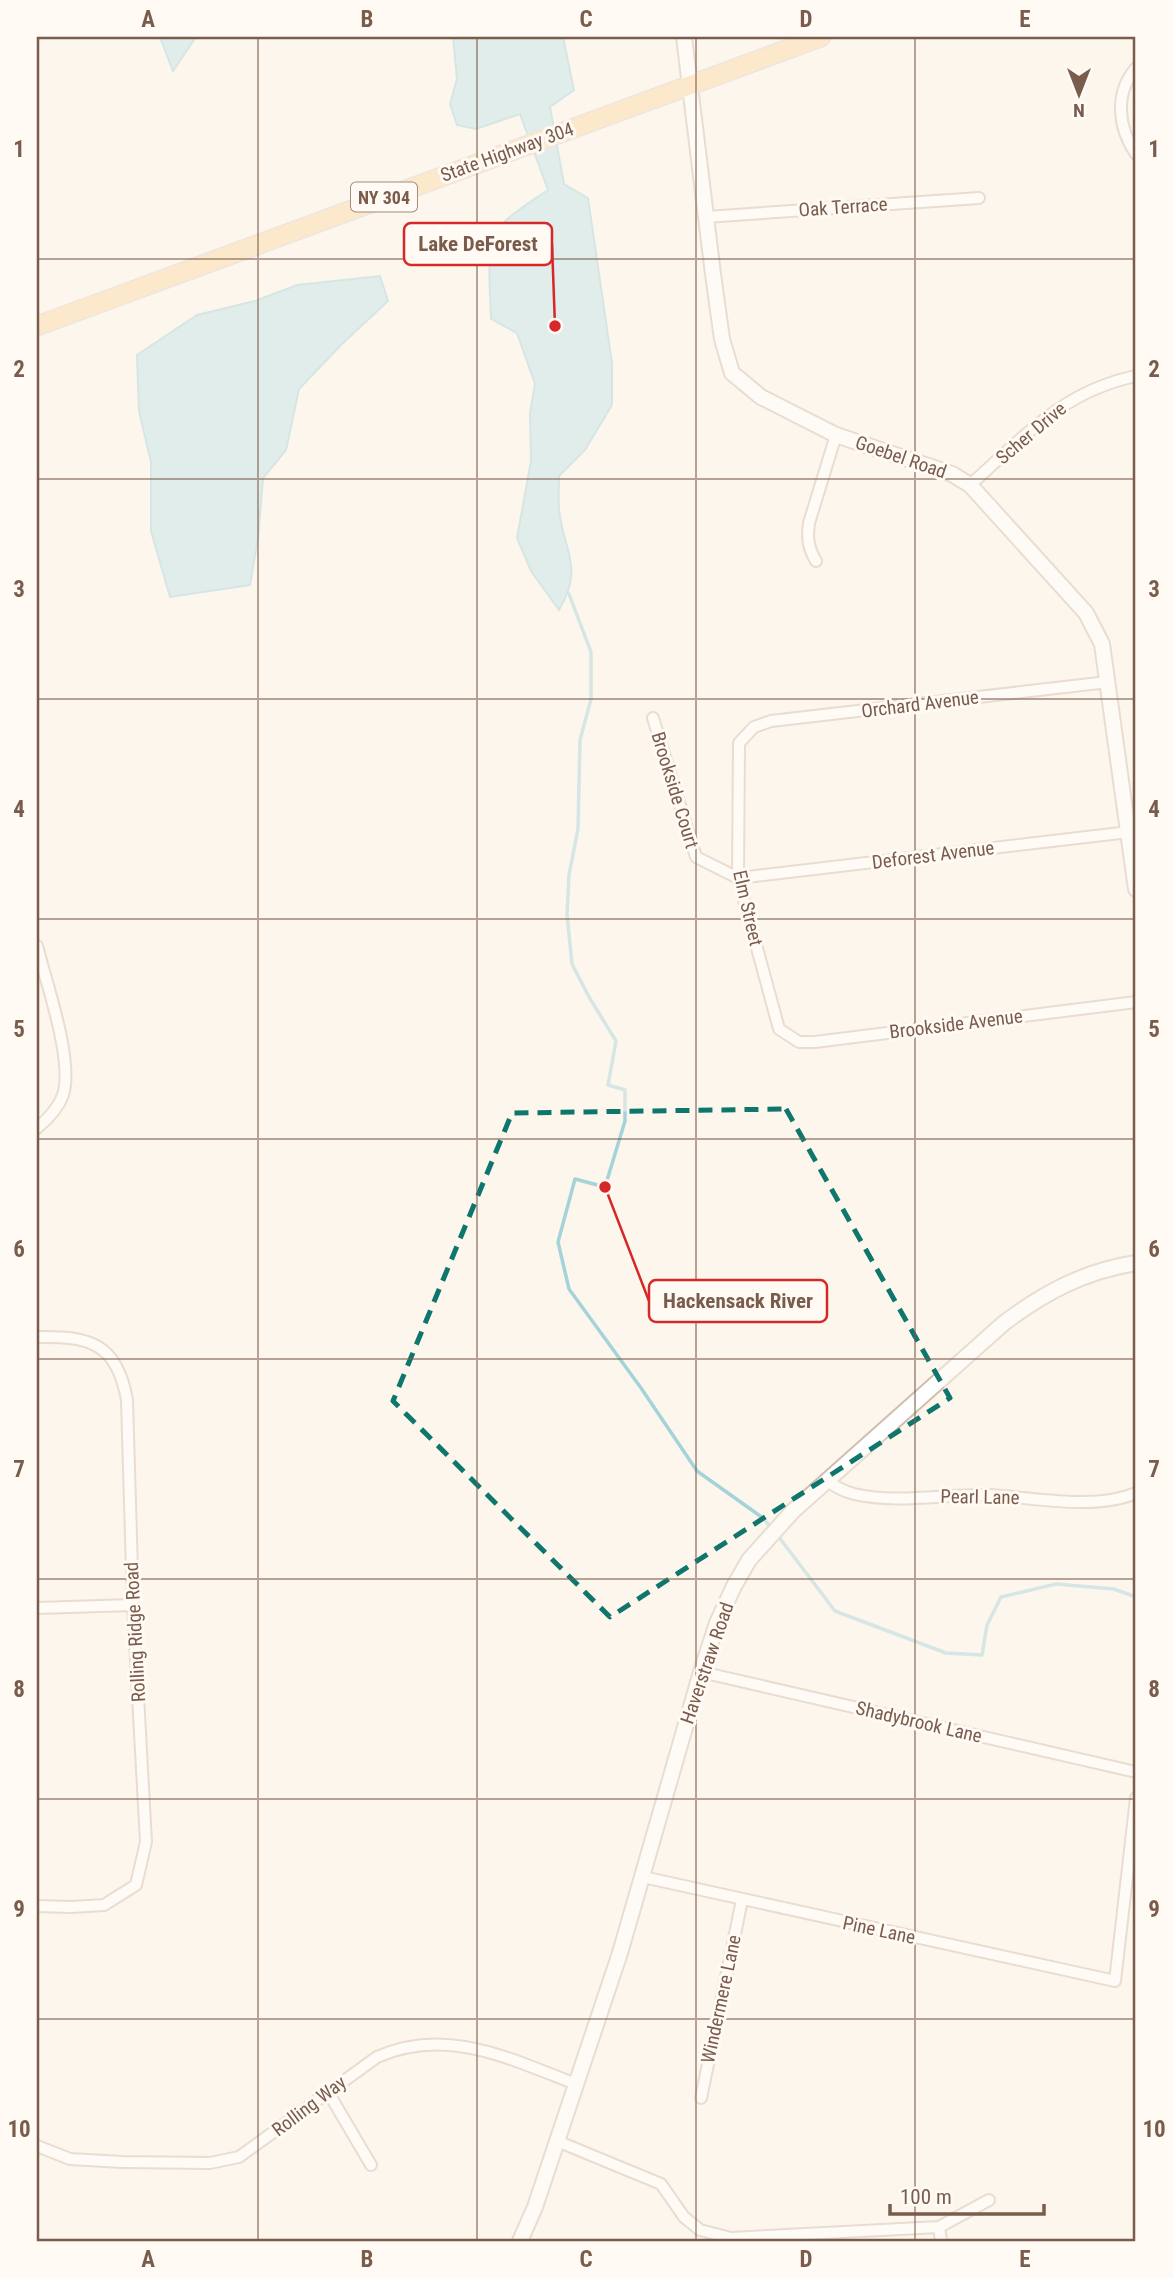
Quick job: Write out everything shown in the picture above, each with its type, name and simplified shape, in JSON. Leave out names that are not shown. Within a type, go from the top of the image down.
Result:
[{"type":"main road","name":"State Highway 304","points":[[37,326],[821,37]]},
{"type":"street","name":"Goebel Road","points":[[684,37],[722,339],[732,373],[761,397],[836,435],[952,474],[970,485],[1086,613],[1101,643],[1136,889]]},
{"type":"street","points":[[1136,68],[1121,101],[1122,129],[1136,154]]},
{"type":"street","name":"Oak Terrace","points":[[706,217],[979,198]]},
{"type":"street","name":"Scher Drive","points":[[970,485],[1053,411],[1108,382],[1136,376]]},
{"type":"street","points":[[816,561],[809,550],[809,523],[836,435]]},
{"type":"street","name":"Orchard Avenue","points":[[739,743],[754,727],[771,721],[1108,682]]},
{"type":"street","name":"Brookside Court","points":[[653,718],[696,857],[738,878]]},
{"type":"street","name":"Elm Street","points":[[739,743],[738,878],[779,1029]]},
{"type":"street","name":"Deforest Avenue","points":[[738,878],[1129,832]]},
{"type":"street","points":[[37,946],[64,1055],[65,1079],[58,1106],[37,1128]]},
{"type":"street","name":"Brookside Avenue","points":[[779,1029],[799,1042],[815,1042],[1136,1002]]},
{"type":"street","name":"Haverstraw Road","points":[[520,2241],[535,2207],[620,1953],[701,1672],[723,1611],[749,1560],[769,1535],[826,1480],[983,1341],[1032,1303],[1062,1285],[1095,1272],[1136,1263]]},
{"type":"street","name":"Rolling Ridge Road","points":[[37,1337],[86,1341],[109,1353],[122,1375],[127,1399],[146,1842],[136,1885],[104,1905],[71,1908],[37,1906]]},
{"type":"street","name":"Pearl Lane","points":[[826,1480],[838,1489],[856,1494],[893,1497],[986,1495],[1099,1501],[1136,1493]]},
{"type":"street","points":[[37,1608],[134,1605]]},
{"type":"street","name":"Shadybrook Lane","points":[[701,1672],[1136,1772]]},
{"type":"street","name":"Pine Lane","points":[[643,1877],[1115,1981],[1136,1798]]},
{"type":"street","name":"Windermere Lane","points":[[701,2098],[742,1900]]},
{"type":"street","name":"Rolling Way","points":[[37,2146],[70,2159],[122,2162],[211,2163],[239,2157],[377,2057],[399,2047],[444,2043],[489,2051],[576,2084]]},
{"type":"street","points":[[328,2092],[371,2165]]},
{"type":"street","points":[[557,2141],[661,2184],[684,2217],[700,2230],[731,2238],[939,2227],[989,2200]]},
{"type":"street","points":[[939,2227],[941,2241]]},
{"type":"highlighted area","points":[[786,1109],[950,1398],[610,1617],[393,1401],[512,1113]]},
{"type":"water","points":[[160,37],[196,37],[173,71]]},
{"type":"water","points":[[453,37],[563,37],[574,90],[550,107],[564,184],[588,198],[612,363],[612,405],[585,450],[559,476],[559,509],[570,559],[571,582],[559,610],[531,571],[517,538],[531,461],[530,413],[535,384],[517,333],[491,319],[490,284],[490,257],[494,235],[516,212],[548,190],[520,114],[476,129],[457,125],[450,104],[457,79]]},
{"type":"water","points":[[380,276],[388,301],[299,389],[286,450],[263,478],[258,538],[250,585],[170,597],[151,531],[151,462],[139,411],[137,355],[197,315],[255,301],[297,285]]},
{"type":"waterway","points":[[569,594],[591,652],[591,699],[580,740],[578,829],[569,875],[567,914],[572,964],[616,1041],[608,1085],[625,1090],[625,1121],[605,1187],[575,1179],[558,1242],[569,1289],[697,1471],[763,1518],[773,1530]]},
{"type":"waterway","points":[[778,1536],[835,1611],[946,1653],[982,1655],[987,1625],[1001,1597],[1056,1584],[1114,1589],[1136,1597]]},
{"type":"place","name":"Lake DeForest","points":[[555,326]]},
{"type":"place","name":"Hackensack River","points":[[605,1187]]}]
